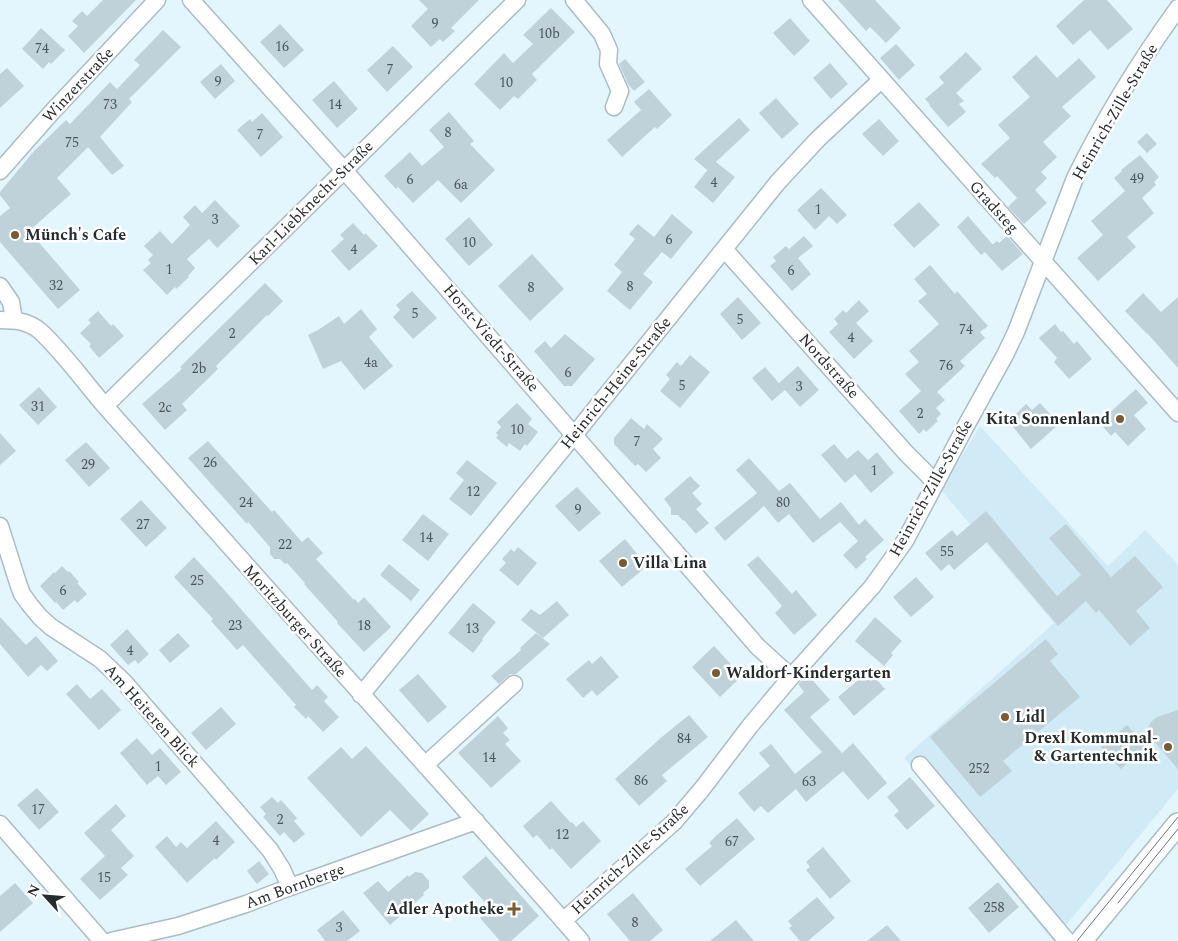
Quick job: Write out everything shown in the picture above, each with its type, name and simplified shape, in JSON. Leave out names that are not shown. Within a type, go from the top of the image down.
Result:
[{"type":"main road","points":[[1082,941],[1178,824]]},
{"type":"street","name":"Winzerstraße","points":[[0,171],[52,112],[157,0]]},
{"type":"street","name":"Horst-Viedt-Straße","points":[[191,0],[344,170],[758,647],[791,677]]},
{"type":"street","name":"Karl-Liebknecht-Straße","points":[[105,406],[517,0]]},
{"type":"street","points":[[574,0],[602,34],[609,50],[608,64],[620,91],[614,107]]},
{"type":"street","name":"Gradsteg","points":[[810,0],[1178,413]]},
{"type":"street","name":"Heinrich-Zille-Straße","points":[[563,921],[674,822],[750,726],[877,579],[905,541],[1009,348],[1082,164],[1127,83],[1178,8]]},
{"type":"street","name":"Heinrich-Heine-Straße","points":[[361,695],[778,182],[818,140],[881,80]]},
{"type":"street","name":"Nordstraße","points":[[724,248],[906,453],[936,483]]},
{"type":"street","points":[[0,286],[11,302],[7,320]]},
{"type":"street","name":"Moritzburger Straße","points":[[7,320],[26,322],[44,335],[361,695],[476,821],[581,941]]},
{"type":"street","name":"Am Heiteren Blick","points":[[0,526],[22,594],[40,617],[51,627],[100,659],[124,682],[270,850],[282,869],[290,887]]},
{"type":"street","points":[[425,765],[514,684]]},
{"type":"street","points":[[920,765],[1067,941]]},
{"type":"street","name":"Am Bornberge","points":[[111,941],[132,939],[246,904],[476,821]]},
{"type":"street","points":[[0,824],[102,941]]},
{"type":"shaded area","points":[[980,426],[1108,566],[1145,530],[1178,564],[1178,789],[1053,941],[904,758],[1054,623],[941,490]]},
{"type":"building","points":[[103,0],[136,0],[84,53],[68,36],[78,26],[72,21],[82,11],[87,16]]},
{"type":"building","points":[[419,0],[479,0],[451,28],[455,31],[443,42],[440,39],[431,47],[411,26],[428,9]]},
{"type":"building","points":[[838,0],[875,0],[901,28],[886,43],[870,27],[866,31]]},
{"type":"building","points":[[1084,0],[1107,0],[1133,29],[1108,50],[1090,30],[1073,45],[1056,26]]},
{"type":"building","points":[[551,8],[575,32],[532,74],[537,80],[518,99],[514,96],[500,110],[474,84],[504,53],[513,63],[533,44],[523,35]]},
{"type":"building","points":[[790,18],[810,41],[794,56],[773,33]]},
{"type":"building","points":[[280,24],[304,50],[284,68],[260,42]]},
{"type":"building","points":[[41,28],[65,50],[43,69],[22,49]]},
{"type":"building","points":[[163,30],[181,47],[129,99],[132,102],[100,137],[124,166],[112,175],[88,147],[57,178],[71,194],[29,231],[80,290],[58,309],[0,242],[0,216],[10,208],[0,195],[0,192],[34,151],[66,120],[70,124],[110,82],[117,89],[140,65],[134,60]]},
{"type":"building","points":[[896,44],[915,65],[899,80],[880,58]]},
{"type":"building","points":[[393,46],[413,67],[387,92],[367,70]]},
{"type":"building","points":[[966,52],[982,69],[956,93],[964,101],[959,104],[966,112],[948,127],[925,99],[944,83],[939,77]]},
{"type":"building","points":[[1036,55],[1057,78],[1079,58],[1096,77],[1062,107],[1071,116],[1043,142],[1057,157],[1041,172],[1047,178],[1035,190],[1047,203],[1024,224],[1008,207],[1017,198],[997,176],[995,178],[981,164],[1010,138],[998,125],[1030,97],[1012,77]]},
{"type":"building","points":[[625,59],[645,82],[634,91],[628,84],[619,64]]},
{"type":"building","points":[[830,63],[848,84],[831,99],[813,78]]},
{"type":"building","points":[[221,64],[235,81],[215,99],[200,82]]},
{"type":"building","points":[[7,68],[24,86],[0,108],[0,74]]},
{"type":"building","points":[[334,81],[358,109],[337,128],[312,100]]},
{"type":"building","points":[[649,89],[672,115],[657,129],[655,127],[622,157],[607,140],[641,110],[634,102]]},
{"type":"building","points":[[776,98],[799,124],[782,139],[759,113]]},
{"type":"building","points":[[449,112],[474,141],[470,144],[495,170],[461,203],[438,180],[413,203],[384,176],[410,152],[422,166],[444,147],[429,130]]},
{"type":"building","points":[[262,113],[283,137],[261,157],[237,130],[250,119],[252,122]]},
{"type":"building","points":[[739,118],[750,130],[716,162],[735,177],[713,203],[694,187],[710,167],[707,170],[694,159]]},
{"type":"building","points":[[879,119],[899,141],[883,156],[862,134]]},
{"type":"building","points":[[1147,133],[1157,144],[1147,153],[1137,142]]},
{"type":"building","points":[[1140,155],[1159,177],[1154,182],[1156,185],[1142,198],[1154,213],[1127,237],[1136,247],[1098,281],[1077,258],[1103,235],[1091,221],[1125,191],[1114,178]]},
{"type":"building","points":[[821,188],[847,215],[837,224],[829,216],[815,230],[797,210]]},
{"type":"building","points":[[215,200],[240,226],[217,248],[209,239],[187,259],[195,268],[189,277],[167,295],[143,270],[151,263],[148,260],[153,255],[144,246],[160,231],[172,244],[190,225],[183,217],[195,205],[202,213]]},
{"type":"building","points":[[919,202],[940,225],[914,248],[893,225]]},
{"type":"building","points":[[672,214],[693,232],[671,259],[662,252],[643,274],[653,282],[630,310],[607,291],[622,272],[614,265],[635,239],[629,234],[638,224],[654,237]]},
{"type":"building","points":[[968,216],[993,245],[997,241],[999,243],[1007,236],[1023,254],[1002,271],[985,252],[981,255],[957,227]]},
{"type":"building","points":[[469,217],[493,245],[469,266],[445,239]]},
{"type":"building","points":[[353,223],[378,246],[349,271],[331,251],[344,239],[340,235]]},
{"type":"building","points":[[804,236],[813,246],[798,258],[811,274],[792,291],[770,266],[776,261],[773,257],[786,246],[789,249]]},
{"type":"building","points":[[532,254],[564,289],[530,321],[498,286]]},
{"type":"building","points":[[930,265],[955,294],[957,291],[988,326],[980,332],[985,338],[960,361],[965,366],[937,392],[945,400],[936,408],[941,414],[936,419],[938,421],[926,432],[924,429],[919,434],[899,411],[921,391],[905,374],[919,362],[909,351],[939,324],[918,301],[927,294],[914,279]]},
{"type":"building","points":[[265,283],[283,301],[216,366],[218,369],[182,404],[187,410],[165,430],[142,404],[182,369],[180,367]]},
{"type":"building","points":[[412,291],[437,318],[413,339],[393,317],[400,310],[396,305]]},
{"type":"building","points":[[1143,293],[1161,312],[1178,297],[1178,368],[1125,311]]},
{"type":"building","points":[[738,297],[761,323],[742,340],[720,314]]},
{"type":"building","points":[[859,300],[869,311],[856,323],[873,341],[854,359],[829,332],[838,324],[834,319],[843,310],[846,313]]},
{"type":"building","points":[[361,309],[377,329],[369,337],[393,366],[364,390],[341,361],[323,369],[308,335],[339,316],[344,324]]},
{"type":"building","points":[[98,311],[111,326],[113,324],[124,336],[99,358],[89,346],[91,344],[80,333],[91,323],[88,320]]},
{"type":"building","points":[[1055,324],[1074,344],[1077,341],[1092,359],[1069,379],[1054,362],[1057,358],[1039,338]]},
{"type":"building","points":[[565,334],[595,359],[572,386],[564,386],[534,351],[545,341],[551,348]]},
{"type":"building","points":[[690,355],[710,372],[680,408],[660,391],[670,379],[666,375],[677,362],[681,366]]},
{"type":"building","points":[[798,366],[819,390],[800,407],[779,383]]},
{"type":"building","points":[[765,367],[785,390],[772,401],[752,378]]},
{"type":"building","points":[[39,387],[57,407],[38,425],[19,405]]},
{"type":"building","name":"Kita Sonnenland","points":[[1136,389],[1148,403],[1134,415],[1146,429],[1128,446],[1115,432],[1111,436],[1099,422]]},
{"type":"building","points":[[517,403],[532,419],[528,424],[538,432],[527,446],[525,444],[520,451],[509,443],[507,447],[496,438],[498,435],[496,433],[501,427],[497,422]]},
{"type":"building","points":[[1040,403],[1059,424],[1031,449],[1013,427],[1021,420],[1016,414],[1026,404],[1032,410]]},
{"type":"building","points":[[631,418],[644,429],[647,424],[663,439],[653,449],[661,458],[646,472],[638,464],[635,466],[614,444],[614,438]]},
{"type":"building","points":[[0,433],[16,451],[0,465]]},
{"type":"building","points":[[208,441],[272,512],[274,510],[302,542],[308,537],[323,553],[316,559],[354,600],[358,603],[364,597],[391,627],[364,652],[287,563],[285,564],[280,559],[274,559],[270,554],[270,547],[188,458]]},
{"type":"building","points":[[86,442],[110,468],[89,487],[65,460]]},
{"type":"building","points":[[834,444],[847,459],[858,450],[868,460],[877,452],[894,473],[871,493],[855,474],[845,483],[821,455]]},
{"type":"building","points":[[749,458],[779,491],[790,483],[820,519],[841,502],[859,525],[865,519],[884,540],[865,557],[867,559],[856,569],[843,555],[858,541],[840,522],[813,543],[789,514],[778,523],[764,506],[725,541],[714,528],[757,493],[736,470]]},
{"type":"building","points":[[467,460],[497,483],[471,516],[449,499],[464,480],[456,473]]},
{"type":"building","points":[[690,476],[700,486],[692,493],[702,504],[696,509],[709,523],[696,534],[678,515],[671,515],[671,508],[664,499]]},
{"type":"building","points":[[577,487],[601,513],[579,532],[555,506]]},
{"type":"building","points":[[141,500],[167,528],[146,547],[120,519]]},
{"type":"building","points":[[986,511],[1057,596],[1081,575],[1049,538],[1066,524],[1111,577],[1135,556],[1163,587],[1136,611],[1150,628],[1130,646],[1099,610],[1096,613],[1086,601],[1058,626],[987,542],[954,570],[949,564],[941,571],[925,553],[952,530],[957,536]]},
{"type":"building","points":[[423,514],[449,534],[428,561],[402,540]]},
{"type":"building","name":"Villa Lina","points":[[625,539],[647,566],[622,587],[599,561]]},
{"type":"building","points":[[518,547],[537,563],[518,586],[499,570],[506,563],[502,559],[511,549],[514,552]]},
{"type":"building","points":[[758,556],[792,594],[796,590],[817,615],[794,635],[775,613],[782,606],[747,565]]},
{"type":"building","points":[[194,557],[312,690],[317,685],[328,697],[324,701],[339,717],[323,732],[308,716],[306,719],[294,707],[296,705],[243,645],[237,650],[211,621],[213,619],[174,577]]},
{"type":"building","points":[[389,564],[420,590],[411,601],[380,575]]},
{"type":"building","points":[[62,566],[79,582],[77,583],[87,594],[77,603],[75,600],[63,610],[40,586]]},
{"type":"building","points":[[916,577],[934,597],[911,617],[893,597]]},
{"type":"building","points":[[557,601],[569,615],[543,638],[521,620],[531,609],[540,615]]},
{"type":"building","points":[[473,603],[496,622],[473,653],[448,633]]},
{"type":"building","points":[[0,617],[26,645],[36,636],[58,661],[47,671],[41,665],[28,677],[0,644]]},
{"type":"building","points":[[875,617],[902,641],[891,653],[893,655],[884,666],[855,641]]},
{"type":"building","points":[[127,629],[149,654],[138,664],[135,660],[128,665],[110,645]]},
{"type":"building","points":[[178,633],[190,646],[170,663],[159,650]]},
{"type":"building","points":[[536,633],[550,644],[516,674],[511,674],[499,684],[491,676],[521,650],[520,648]]},
{"type":"building","name":"Lidl","points":[[1046,639],[1058,654],[1050,661],[1080,697],[1003,761],[1012,771],[980,797],[930,737]]},
{"type":"building","points":[[714,646],[742,676],[720,697],[692,667]]},
{"type":"building","points":[[601,656],[619,677],[597,696],[592,690],[583,698],[566,679],[589,660],[592,664]]},
{"type":"building","points":[[869,671],[885,689],[854,716],[838,697]]},
{"type":"building","points":[[418,674],[447,707],[428,723],[399,690]]},
{"type":"building","points":[[808,675],[830,700],[810,717],[842,753],[853,743],[887,783],[868,800],[843,771],[806,802],[796,789],[768,813],[761,806],[754,812],[738,793],[770,766],[759,753],[771,744],[795,774],[822,752],[784,710],[804,692],[798,684]]},
{"type":"building","points":[[77,684],[90,699],[102,689],[121,710],[99,730],[66,694]]},
{"type":"building","points":[[221,707],[236,724],[206,750],[191,733]]},
{"type":"building","points":[[1178,710],[1178,769],[1153,740],[1121,769],[1101,747],[1127,725],[1141,741],[1151,722],[1157,717]]},
{"type":"building","points":[[689,715],[708,737],[662,775],[667,781],[639,806],[615,779]]},
{"type":"building","points":[[498,716],[508,728],[503,733],[510,740],[505,744],[521,761],[491,788],[458,753]]},
{"type":"building","points":[[137,738],[152,755],[160,748],[181,772],[166,785],[158,776],[147,785],[120,753]]},
{"type":"building","points":[[366,746],[429,814],[411,831],[390,810],[361,837],[307,778],[341,747],[352,759]]},
{"type":"building","points":[[910,777],[935,806],[907,830],[894,815],[899,811],[887,797]]},
{"type":"building","points":[[37,788],[59,812],[39,830],[17,805]]},
{"type":"building","points":[[272,797],[278,803],[281,800],[297,818],[294,821],[305,834],[294,843],[284,832],[280,836],[263,817],[266,814],[260,807]]},
{"type":"building","points":[[551,801],[576,827],[583,821],[601,841],[571,869],[552,848],[550,850],[537,835],[533,838],[523,826]]},
{"type":"building","points":[[116,804],[126,816],[111,830],[134,856],[121,868],[128,875],[100,900],[80,879],[105,856],[84,833]]},
{"type":"building","points":[[737,818],[755,839],[700,886],[685,869],[712,846],[709,843]]},
{"type":"building","points":[[216,821],[235,842],[187,883],[155,847],[167,836],[176,847],[181,842],[187,848]]},
{"type":"building","points":[[823,847],[851,881],[830,899],[806,870],[810,867],[806,862]]},
{"type":"building","points":[[486,856],[539,916],[511,941],[500,941],[480,918],[491,909],[462,877]]},
{"type":"building","points":[[259,861],[269,874],[257,884],[247,871]]},
{"type":"building","points":[[415,872],[422,873],[429,881],[429,888],[423,893],[424,895],[390,925],[363,893],[378,881],[388,892],[408,875],[409,877]]},
{"type":"building","points":[[998,882],[1019,907],[989,933],[968,908]]},
{"type":"building","points":[[15,883],[33,903],[0,932],[0,896]]},
{"type":"building","points":[[633,893],[663,930],[650,941],[630,941],[607,914]]},
{"type":"building","points":[[817,897],[835,918],[808,941],[800,941],[789,928],[792,926],[788,921]]},
{"type":"building","points":[[343,910],[360,931],[347,941],[325,941],[317,930]]},
{"type":"building","points":[[736,920],[754,941],[710,941]]},
{"type":"building","points":[[887,925],[901,941],[867,941]]},
{"type":"tram line","points":[[1077,941],[1178,817]]},
{"type":"tram line","points":[[1118,903],[1178,829]]},
{"type":"place","name":"Münch's Cafe","points":[[15,235]]},
{"type":"place","name":"Kita Sonnenland","points":[[1120,419]]},
{"type":"place","name":"Villa Lina","points":[[623,563]]},
{"type":"place","name":"Waldorf-Kindergarten","points":[[716,673]]},
{"type":"place","name":"Lidl","points":[[1005,717]]},
{"type":"place","name":"Drexl Kommunal- & Gartentechnik","points":[[1168,747]]},
{"type":"place","name":"Adler Apotheke","points":[[514,909]]}]
